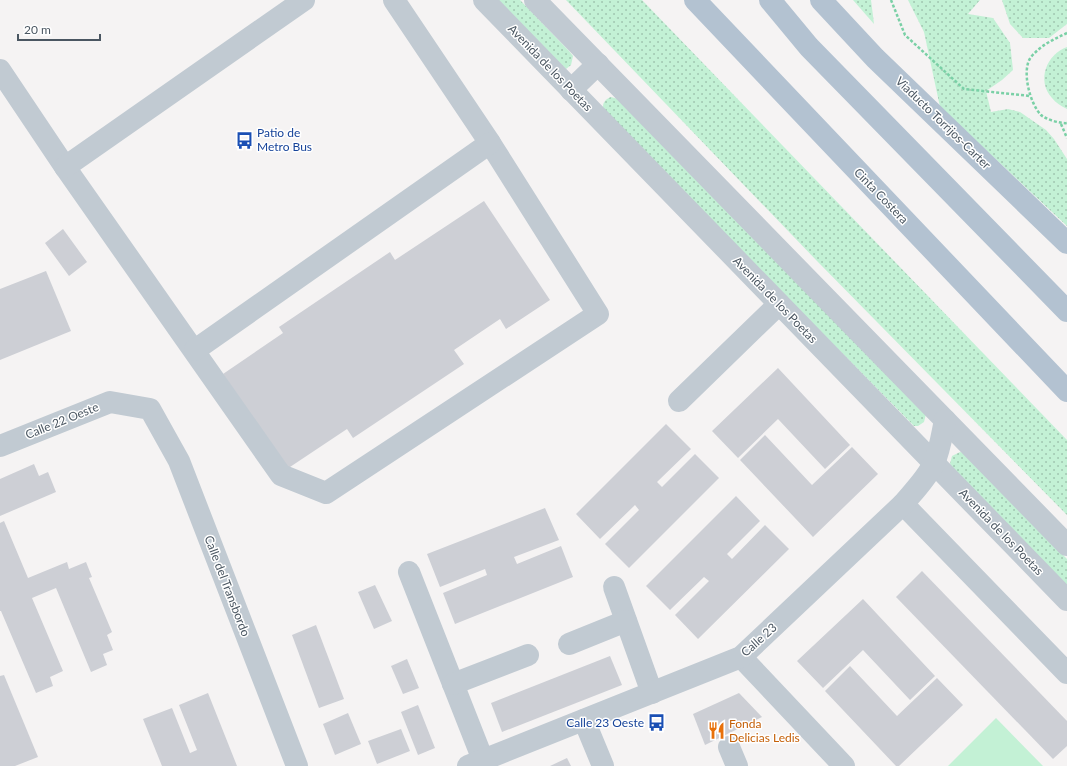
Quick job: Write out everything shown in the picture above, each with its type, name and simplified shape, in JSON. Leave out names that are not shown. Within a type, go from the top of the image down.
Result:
[{"type":"main road","name":"Cinta Costera","points":[[695,0],[1067,392]]},
{"type":"main road","points":[[770,0],[809,47],[1067,311]]},
{"type":"main road","name":"Viaducto Torrijos-Carter","points":[[821,0],[875,58],[1067,243]]},
{"type":"street","points":[[65,167],[304,0]]},
{"type":"street","points":[[0,70],[65,167],[195,350],[281,475],[326,492],[598,314],[490,143],[394,0]]},
{"type":"street","name":"Avenida de los Poetas","points":[[484,0],[1067,600]]},
{"type":"street","points":[[535,0],[1067,545]]},
{"type":"street","points":[[571,90],[598,64]]},
{"type":"street","points":[[195,350],[490,143]]},
{"type":"street","points":[[679,401],[779,304]]},
{"type":"street","name":"Calle 22 Oeste","points":[[0,446],[110,402],[150,409]]},
{"type":"street","name":"Calle del Transbordo","points":[[150,409],[179,461],[297,766]]},
{"type":"street","name":"Calle 23","points":[[489,761],[584,720],[741,657],[903,504],[934,463],[945,420]]},
{"type":"street","points":[[903,504],[1067,672]]},
{"type":"street","points":[[409,572],[453,684],[489,761]]},
{"type":"street","points":[[614,587],[652,693]]},
{"type":"street","points":[[569,644],[626,621]]},
{"type":"street","points":[[453,684],[528,655]]},
{"type":"street","points":[[741,657],[844,766]]},
{"type":"street","points":[[584,720],[603,766]]},
{"type":"path","points":[[891,0],[906,36],[964,88],[1030,96]]},
{"type":"path","points":[[1067,33],[1044,44],[1030,58],[1026,77],[1030,96],[1041,115],[1061,124],[1067,124]]},
{"type":"path","points":[[1061,124],[1067,138]]},
{"type":"green space","points":[[494,0],[520,0],[573,56],[571,65],[566,69]]},
{"type":"green space","points":[[566,0],[642,0],[1067,440],[1067,515],[817,261]]},
{"type":"green space","points":[[853,0],[871,0],[874,24]]},
{"type":"green space","points":[[908,0],[980,0],[968,14],[993,18],[1010,43],[1013,70],[986,91],[991,112],[1008,109],[1020,112],[1046,130],[1054,139],[1067,159],[1067,226],[940,107],[924,32]]},
{"type":"green space","points":[[1002,0],[1067,0],[1067,24],[1049,38],[1023,38],[1010,24]]},
{"type":"green space","points":[[1067,47],[1067,109],[1055,101],[1047,91],[1044,76],[1049,61],[1060,50]]},
{"type":"green space","points":[[611,97],[618,99],[926,414],[924,422],[918,426],[914,426],[605,113],[603,108],[604,104],[606,100]]},
{"type":"green space","points":[[960,452],[964,453],[1067,559],[1067,587],[953,468],[950,464],[952,456]]},
{"type":"green space","points":[[996,718],[1043,766],[948,766]]},
{"type":"building","points":[[484,201],[550,300],[506,329],[500,319],[454,350],[464,364],[353,438],[347,429],[287,469],[223,374],[283,333],[279,327],[390,252],[395,260]]},
{"type":"building","points":[[63,229],[87,262],[69,276],[45,243]]},
{"type":"building","points":[[46,271],[71,331],[0,360],[0,289]]},
{"type":"building","points":[[778,368],[850,445],[825,469],[778,419],[738,458],[712,431]]},
{"type":"building","points":[[666,424],[691,449],[657,482],[662,487],[695,454],[719,478],[629,568],[605,544],[639,510],[635,505],[600,539],[576,514]]},
{"type":"building","points":[[765,435],[812,485],[852,447],[878,474],[813,537],[740,460]]},
{"type":"building","points":[[34,464],[39,476],[48,472],[56,492],[0,516],[0,479]]},
{"type":"building","points":[[736,496],[760,521],[727,554],[732,559],[765,525],[789,549],[698,639],[675,615],[709,581],[704,577],[670,610],[646,586]]},
{"type":"building","points":[[545,508],[559,540],[514,557],[517,564],[561,546],[573,577],[455,624],[443,593],[487,575],[485,569],[440,587],[427,554]]},
{"type":"building","points":[[4,521],[28,578],[67,562],[69,569],[86,562],[92,577],[89,578],[112,632],[107,635],[113,650],[103,654],[107,665],[91,672],[56,588],[32,598],[63,671],[50,677],[53,686],[36,693],[0,611],[0,523]]},
{"type":"building","points":[[922,571],[1067,721],[1067,746],[1053,759],[896,597]]},
{"type":"building","points":[[375,585],[392,621],[374,629],[358,592]]},
{"type":"building","points":[[863,599],[935,676],[910,700],[863,650],[823,688],[797,661]]},
{"type":"building","points":[[316,625],[344,699],[319,708],[292,635]]},
{"type":"building","points":[[610,656],[622,685],[502,732],[491,703]]},
{"type":"building","points":[[407,659],[419,688],[403,694],[391,666]]},
{"type":"building","points":[[850,666],[897,716],[937,678],[963,705],[899,766],[896,766],[825,691]]},
{"type":"building","points":[[4,675],[38,757],[15,766],[0,766],[0,676]]},
{"type":"building","points":[[208,693],[237,766],[162,766],[143,719],[172,708],[190,753],[197,750],[179,705]]},
{"type":"building","name":"Fonda Delicias Ledis","points":[[739,693],[762,717],[705,745],[693,714]]},
{"type":"building","points":[[418,705],[435,748],[418,755],[401,712]]},
{"type":"building","points":[[348,713],[361,744],[335,755],[323,724]]},
{"type":"building","points":[[401,729],[410,751],[377,764],[368,741]]},
{"type":"building","points":[[567,758],[571,766],[550,766]]},
{"type":"place","name":"Patio de Metro Bus","points":[[244,140]]},
{"type":"place","name":"Calle 23 Oeste","points":[[657,723]]},
{"type":"place","name":"Fonda Delicias Ledis","points":[[716,731]]}]
